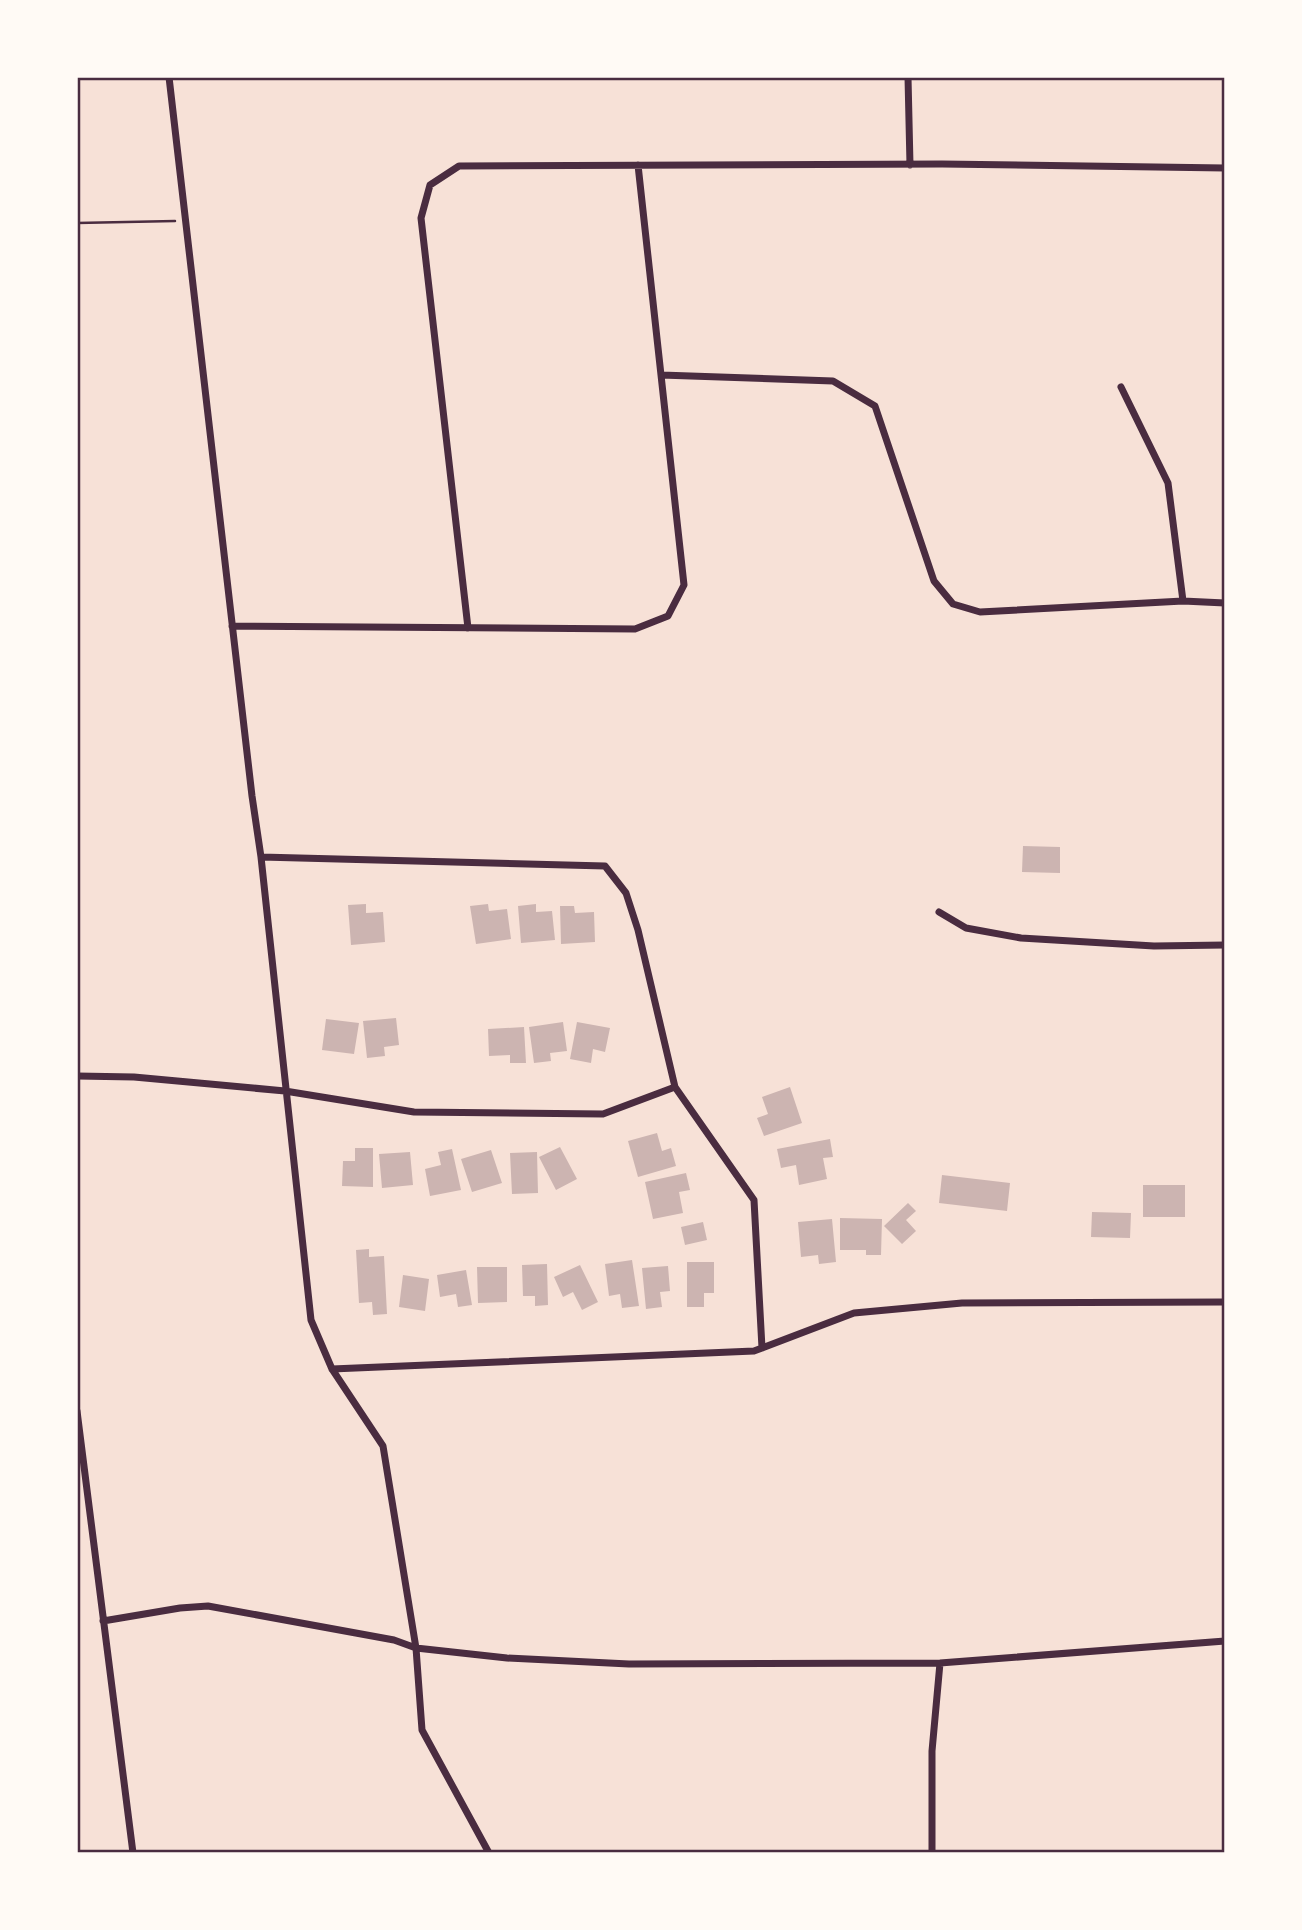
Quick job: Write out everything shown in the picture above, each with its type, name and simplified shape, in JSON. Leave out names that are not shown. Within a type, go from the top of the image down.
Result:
[{"type":"street","points":[[169,77],[261,856],[311,1320],[332,1369],[383,1446],[415,1648],[422,1730],[489,1853]]},
{"type":"street","points":[[908,77],[910,164]]},
{"type":"street","points":[[468,628],[421,218],[430,185],[458,166],[910,164],[1225,168]]},
{"type":"street","points":[[232,626],[635,629],[668,616],[684,585],[638,165]]},
{"type":"street","points":[[661,375],[833,381],[875,407],[934,582],[953,604],[980,612],[1183,601],[1225,603]]},
{"type":"street","points":[[1121,387],[1168,483],[1183,601]]},
{"type":"street","points":[[261,856],[605,866],[625,893],[638,930],[675,1087],[754,1200],[762,1348]]},
{"type":"street","points":[[939,912],[966,929],[1021,938],[1154,946],[1225,945]]},
{"type":"street","points":[[77,1076],[134,1077],[285,1091],[414,1112],[603,1114],[675,1087]]},
{"type":"street","points":[[332,1369],[754,1351],[854,1313],[962,1303],[1225,1302]]},
{"type":"street","points":[[77,1411],[133,1853]]},
{"type":"street","points":[[103,1621],[208,1606],[394,1640],[415,1648],[507,1658],[629,1664],[940,1662],[1225,1641]]},
{"type":"street","points":[[932,1853],[932,1751],[940,1662]]},
{"type":"path","points":[[77,223],[186,220]]},
{"type":"building","points":[[1023,846],[1060,847],[1060,873],[1022,872]]},
{"type":"building","points":[[366,904],[366,913],[383,912],[385,942],[351,945],[348,905]]},
{"type":"building","points":[[488,904],[489,911],[507,909],[511,939],[476,944],[470,906]]},
{"type":"building","points":[[536,904],[536,912],[552,911],[555,940],[521,943],[518,906]]},
{"type":"building","points":[[560,906],[574,906],[575,913],[594,912],[595,942],[561,944]]},
{"type":"building","points":[[396,1018],[399,1045],[384,1047],[385,1056],[367,1058],[363,1021]]},
{"type":"building","points":[[326,1019],[359,1023],[354,1054],[322,1050]]},
{"type":"building","points":[[563,1022],[567,1051],[550,1053],[551,1061],[534,1063],[529,1027]]},
{"type":"building","points":[[577,1022],[610,1028],[605,1052],[593,1049],[591,1063],[570,1059]]},
{"type":"building","points":[[524,1027],[526,1063],[510,1063],[510,1055],[489,1056],[488,1029]]},
{"type":"building","points":[[790,1087],[802,1123],[764,1136],[757,1118],[768,1114],[762,1097]]},
{"type":"building","points":[[657,1133],[662,1151],[671,1148],[676,1166],[638,1177],[628,1141]]},
{"type":"building","points":[[830,1139],[833,1157],[823,1158],[827,1179],[799,1185],[796,1165],[781,1168],[777,1149]]},
{"type":"building","points":[[560,1147],[577,1179],[556,1190],[539,1157]]},
{"type":"building","points":[[355,1148],[373,1148],[373,1187],[342,1186],[343,1161],[355,1161]]},
{"type":"building","points":[[452,1149],[461,1190],[430,1196],[425,1169],[441,1165],[438,1152]]},
{"type":"building","points":[[491,1150],[502,1183],[472,1192],[461,1159]]},
{"type":"building","points":[[410,1152],[413,1185],[382,1188],[379,1154]]},
{"type":"building","points":[[537,1152],[538,1193],[512,1194],[510,1153]]},
{"type":"building","points":[[686,1173],[690,1190],[679,1192],[683,1213],[653,1219],[645,1182]]},
{"type":"building","points":[[942,1175],[1010,1183],[1007,1211],[939,1203]]},
{"type":"building","points":[[1143,1185],[1185,1185],[1185,1217],[1143,1217]]},
{"type":"building","points":[[908,1203],[916,1211],[906,1220],[916,1231],[902,1244],[884,1226]]},
{"type":"building","points":[[1092,1212],[1131,1213],[1130,1238],[1091,1237]]},
{"type":"building","points":[[840,1218],[882,1219],[881,1255],[866,1255],[866,1250],[840,1250]]},
{"type":"building","points":[[832,1219],[836,1262],[819,1264],[818,1255],[801,1257],[798,1222]]},
{"type":"building","points":[[703,1222],[707,1240],[685,1245],[681,1227]]},
{"type":"building","points":[[369,1249],[369,1257],[384,1256],[387,1314],[373,1315],[372,1302],[359,1303],[356,1250]]},
{"type":"building","points":[[632,1260],[639,1306],[622,1308],[620,1294],[609,1296],[605,1264]]},
{"type":"building","points":[[687,1262],[714,1262],[714,1293],[704,1293],[704,1307],[687,1307]]},
{"type":"building","points":[[547,1264],[548,1305],[535,1306],[535,1296],[523,1296],[522,1265]]},
{"type":"building","points":[[580,1265],[598,1302],[582,1310],[573,1292],[563,1297],[554,1277]]},
{"type":"building","points":[[668,1266],[670,1291],[660,1292],[662,1307],[646,1309],[642,1268]]},
{"type":"building","points":[[477,1267],[507,1267],[507,1302],[478,1303]]},
{"type":"building","points":[[466,1270],[472,1305],[458,1307],[456,1294],[440,1297],[437,1275]]},
{"type":"building","points":[[403,1275],[429,1279],[425,1311],[399,1307]]}]
